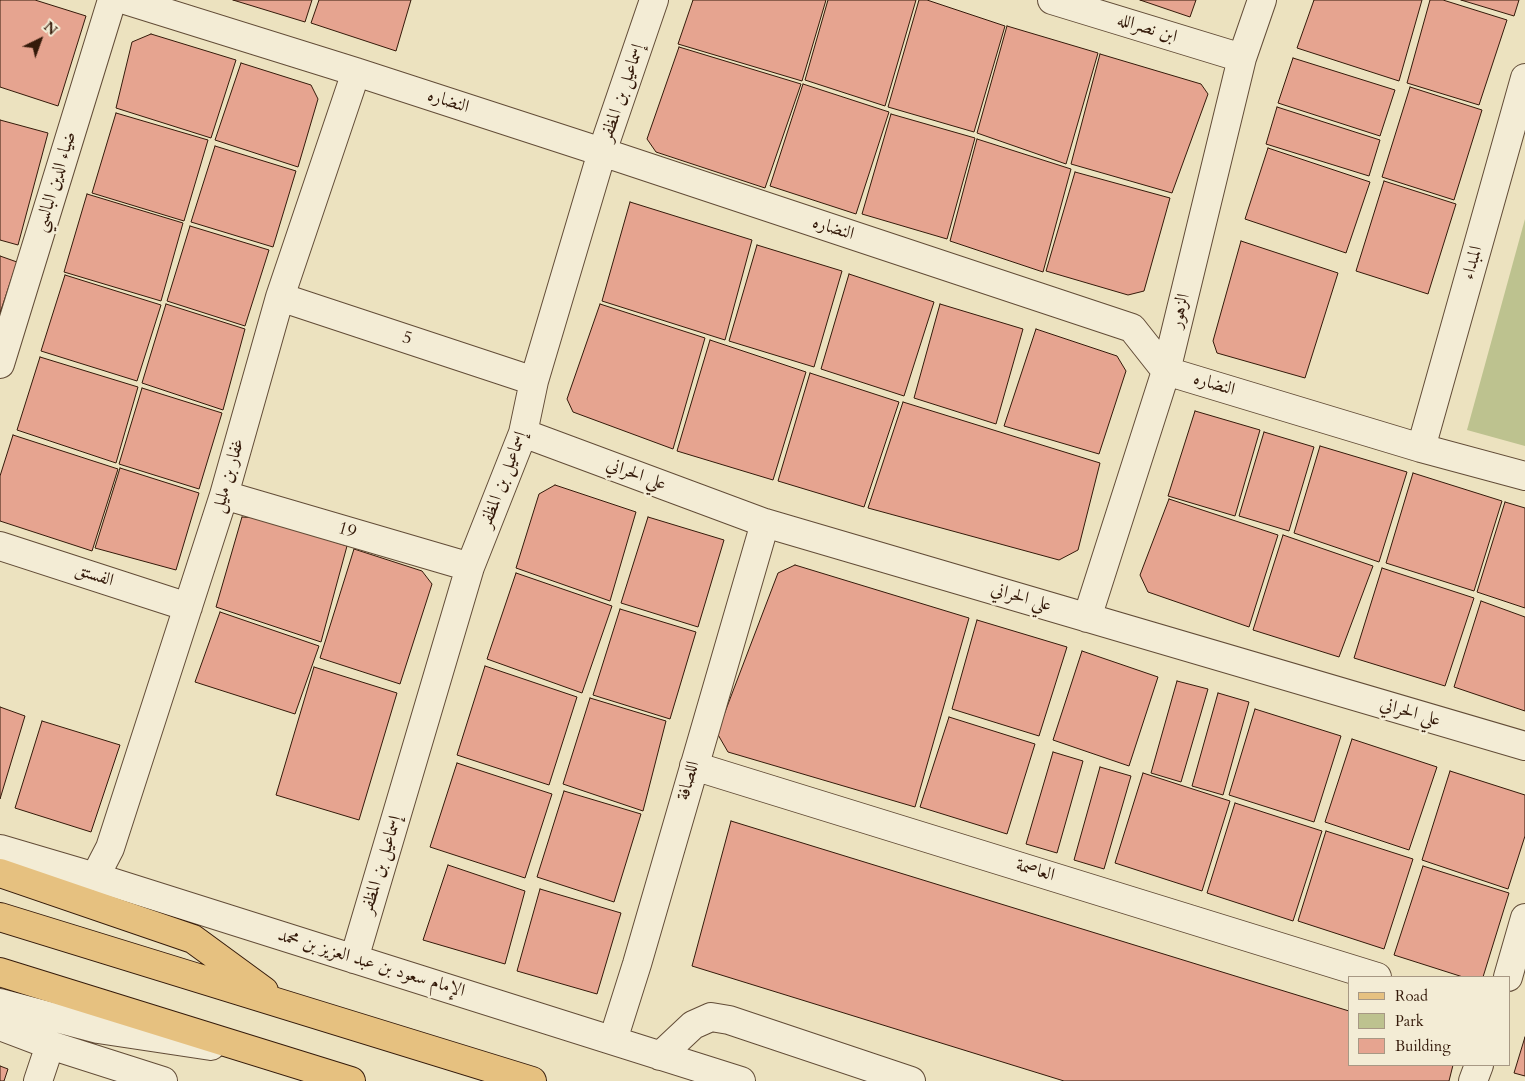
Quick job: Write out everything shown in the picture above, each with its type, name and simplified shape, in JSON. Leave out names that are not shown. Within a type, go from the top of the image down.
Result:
[{"type":"main road","points":[[0,873],[193,938],[282,1004]]},
{"type":"main road","points":[[0,917],[532,1081]]},
{"type":"main road","points":[[0,972],[351,1081]]},
{"type":"street","name":"ضياء الدين البالسي","points":[[0,364],[112,0]]},
{"type":"street","name":"النضاره","points":[[125,0],[356,72],[602,152],[1132,328],[1166,371],[1421,448],[1525,476]]},
{"type":"street","name":"إسماعيل بن المظفر","points":[[354,959],[470,567],[523,433],[534,381],[602,152],[654,0]]},
{"type":"street","name":"ابن نصرالله","points":[[1052,0],[1242,58]]},
{"type":"street","name":"الزهور","points":[[1087,618],[1166,371],[1242,58],[1262,0]]},
{"type":"street","name":"غفار بن مليل","points":[[95,877],[110,848],[224,495],[280,297],[356,72]]},
{"type":"street","name":"المبداء","points":[[1421,448],[1516,143],[1525,78]]},
{"type":"street","name":"5","points":[[280,297],[534,381]]},
{"type":"street","name":"علي الحراني","points":[[523,433],[765,523],[1525,746]]},
{"type":"street","name":"19","points":[[224,495],[470,567]]},
{"type":"street","name":"اللصافة","points":[[613,1040],[637,964],[765,523]]},
{"type":"street","name":"الفستق","points":[[0,546],[188,607]]},
{"type":"street","name":"العاصمة","points":[[694,766],[1374,976]]},
{"type":"street","name":"الإمام سعود بن عبد العزيز بن محمد","points":[[0,849],[95,877],[741,1081]]},
{"type":"street","points":[[1508,976],[1525,918]]},
{"type":"street","points":[[0,1003],[98,1029],[265,1055]]},
{"type":"street","points":[[660,1056],[693,1025],[711,1017],[729,1020],[911,1081]]},
{"type":"street","points":[[0,1026],[50,1045],[163,1081]]},
{"type":"street","points":[[38,1081],[50,1045]]},
{"type":"street","points":[[1474,1081],[1479,1066]]},
{"type":"green space","points":[[1525,219],[1525,446],[1467,430]]},
{"type":"building","points":[[0,0],[35,0],[86,16],[58,106],[0,87]]},
{"type":"building","points":[[233,0],[312,0],[305,22]]},
{"type":"building","points":[[319,0],[411,0],[396,51],[311,23]]},
{"type":"building","points":[[693,0],[826,0],[802,81],[678,44]]},
{"type":"building","points":[[828,0],[916,0],[885,106],[805,80]]},
{"type":"building","points":[[919,0],[927,0],[1005,26],[974,132],[888,107]]},
{"type":"building","points":[[1140,0],[1196,0],[1190,17]]},
{"type":"building","points":[[1314,0],[1422,0],[1399,81],[1297,48]]},
{"type":"building","points":[[1430,0],[1443,0],[1507,20],[1479,105],[1407,83]]},
{"type":"building","points":[[1461,0],[1519,0],[1514,16]]},
{"type":"building","points":[[1007,26],[1098,53],[1066,164],[977,133]]},
{"type":"building","points":[[151,34],[236,60],[211,138],[116,108],[132,42]]},
{"type":"building","points":[[679,47],[801,84],[765,188],[656,152],[647,139]]},
{"type":"building","points":[[1100,54],[1201,84],[1208,94],[1172,193],[1071,164]]},
{"type":"building","points":[[1293,58],[1395,90],[1380,136],[1278,103]]},
{"type":"building","points":[[241,63],[311,85],[318,99],[298,167],[215,140]]},
{"type":"building","points":[[803,84],[889,112],[856,214],[770,186]]},
{"type":"building","points":[[1410,87],[1482,110],[1454,200],[1382,177]]},
{"type":"building","points":[[1277,107],[1380,140],[1369,176],[1266,144]]},
{"type":"building","points":[[116,113],[208,140],[184,221],[92,193]]},
{"type":"building","points":[[891,114],[975,138],[947,239],[862,214]]},
{"type":"building","points":[[0,120],[48,133],[18,245],[0,240]]},
{"type":"building","points":[[977,139],[1071,169],[1043,272],[950,241]]},
{"type":"building","points":[[215,146],[296,171],[273,247],[191,222]]},
{"type":"building","points":[[1268,148],[1370,182],[1346,253],[1245,219]]},
{"type":"building","points":[[1075,172],[1170,198],[1144,291],[1128,295],[1046,271]]},
{"type":"building","points":[[1384,181],[1456,204],[1428,294],[1356,271]]},
{"type":"building","points":[[87,194],[183,223],[161,301],[64,272]]},
{"type":"building","points":[[630,202],[752,240],[725,340],[602,301]]},
{"type":"building","points":[[190,226],[269,250],[245,326],[167,301]]},
{"type":"building","points":[[1241,241],[1338,273],[1305,378],[1217,353],[1213,341]]},
{"type":"building","points":[[757,245],[842,271],[814,367],[729,341]]},
{"type":"building","points":[[0,256],[17,262],[0,313]]},
{"type":"building","points":[[849,274],[934,302],[904,396],[821,369]]},
{"type":"building","points":[[65,275],[161,305],[137,381],[41,351]]},
{"type":"building","points":[[166,304],[245,329],[223,410],[142,383]]},
{"type":"building","points":[[600,304],[705,338],[673,449],[573,412],[567,399]]},
{"type":"building","points":[[940,304],[1023,329],[996,424],[914,398]]},
{"type":"building","points":[[1036,329],[1117,356],[1126,371],[1099,454],[1004,426]]},
{"type":"building","points":[[710,340],[806,372],[773,480],[677,451]]},
{"type":"building","points":[[40,357],[138,387],[116,463],[17,430]]},
{"type":"building","points":[[810,373],[899,402],[864,507],[778,481]]},
{"type":"building","points":[[142,388],[222,413],[199,489],[119,464]]},
{"type":"building","points":[[903,402],[1100,463],[1078,550],[1059,560],[868,508]]},
{"type":"building","points":[[1195,411],[1260,430],[1235,516],[1168,496]]},
{"type":"building","points":[[1264,432],[1314,447],[1289,531],[1239,516]]},
{"type":"building","points":[[13,435],[118,469],[92,551],[0,521],[0,476]]},
{"type":"building","points":[[1320,446],[1407,472],[1379,562],[1294,533]]},
{"type":"building","points":[[120,468],[199,493],[176,570],[95,548]]},
{"type":"building","points":[[1413,473],[1502,501],[1474,591],[1386,563]]},
{"type":"building","points":[[555,485],[636,512],[610,601],[516,568],[539,494]]},
{"type":"building","points":[[1169,499],[1278,535],[1249,627],[1148,592],[1140,575]]},
{"type":"building","points":[[1505,502],[1525,508],[1525,608],[1477,592]]},
{"type":"building","points":[[242,517],[260,518],[347,546],[321,642],[216,607]]},
{"type":"building","points":[[648,517],[724,540],[698,627],[621,603]]},
{"type":"building","points":[[1283,535],[1373,566],[1339,657],[1253,630]]},
{"type":"building","points":[[354,549],[422,571],[432,584],[400,684],[320,658]]},
{"type":"building","points":[[795,565],[969,618],[915,807],[728,752],[717,733],[778,573]]},
{"type":"building","points":[[1382,568],[1474,598],[1445,686],[1354,658]]},
{"type":"building","points":[[516,573],[612,606],[582,693],[487,659]]},
{"type":"building","points":[[1481,601],[1525,617],[1525,711],[1454,687]]},
{"type":"building","points":[[620,609],[696,632],[670,719],[593,695]]},
{"type":"building","points":[[220,612],[319,646],[295,714],[195,682]]},
{"type":"building","points":[[977,620],[1067,647],[1039,736],[952,709]]},
{"type":"building","points":[[1082,651],[1158,677],[1129,766],[1053,740]]},
{"type":"building","points":[[485,666],[577,697],[549,785],[457,755]]},
{"type":"building","points":[[314,667],[397,693],[359,820],[276,795]]},
{"type":"building","points":[[1177,681],[1208,689],[1181,782],[1151,773]]},
{"type":"building","points":[[1218,693],[1249,702],[1223,795],[1192,786]]},
{"type":"building","points":[[590,698],[666,721],[643,811],[563,784]]},
{"type":"building","points":[[0,707],[25,716],[0,799]]},
{"type":"building","points":[[1255,709],[1341,736],[1314,822],[1229,795]]},
{"type":"building","points":[[949,717],[1035,744],[1007,834],[920,807]]},
{"type":"building","points":[[42,721],[120,745],[91,832],[15,808]]},
{"type":"building","points":[[1352,739],[1437,767],[1409,850],[1325,822]]},
{"type":"building","points":[[1053,752],[1083,761],[1057,853],[1026,844]]},
{"type":"building","points":[[457,763],[552,794],[525,878],[430,847]]},
{"type":"building","points":[[1100,767],[1131,776],[1104,869],[1074,860]]},
{"type":"building","points":[[1450,771],[1525,795],[1525,836],[1508,889],[1422,860]]},
{"type":"building","points":[[1143,773],[1230,801],[1202,891],[1115,863]]},
{"type":"building","points":[[564,791],[641,814],[614,902],[537,877]]},
{"type":"building","points":[[1235,803],[1322,831],[1293,921],[1207,893]]},
{"type":"building","points":[[731,821],[1348,1011],[1348,1066],[1453,1066],[1449,1081],[1064,1081],[692,966]]},
{"type":"building","points":[[1326,831],[1413,859],[1384,949],[1298,921]]},
{"type":"building","points":[[448,865],[525,891],[505,964],[423,940]]},
{"type":"building","points":[[1423,866],[1509,893],[1483,976],[1460,976],[1394,955]]},
{"type":"building","points":[[540,889],[621,913],[597,994],[517,971]]},
{"type":"building","points":[[1525,1037],[1525,1076],[1514,1073]]},
{"type":"building","points":[[0,1066],[8,1069],[4,1081],[0,1081]]}]
